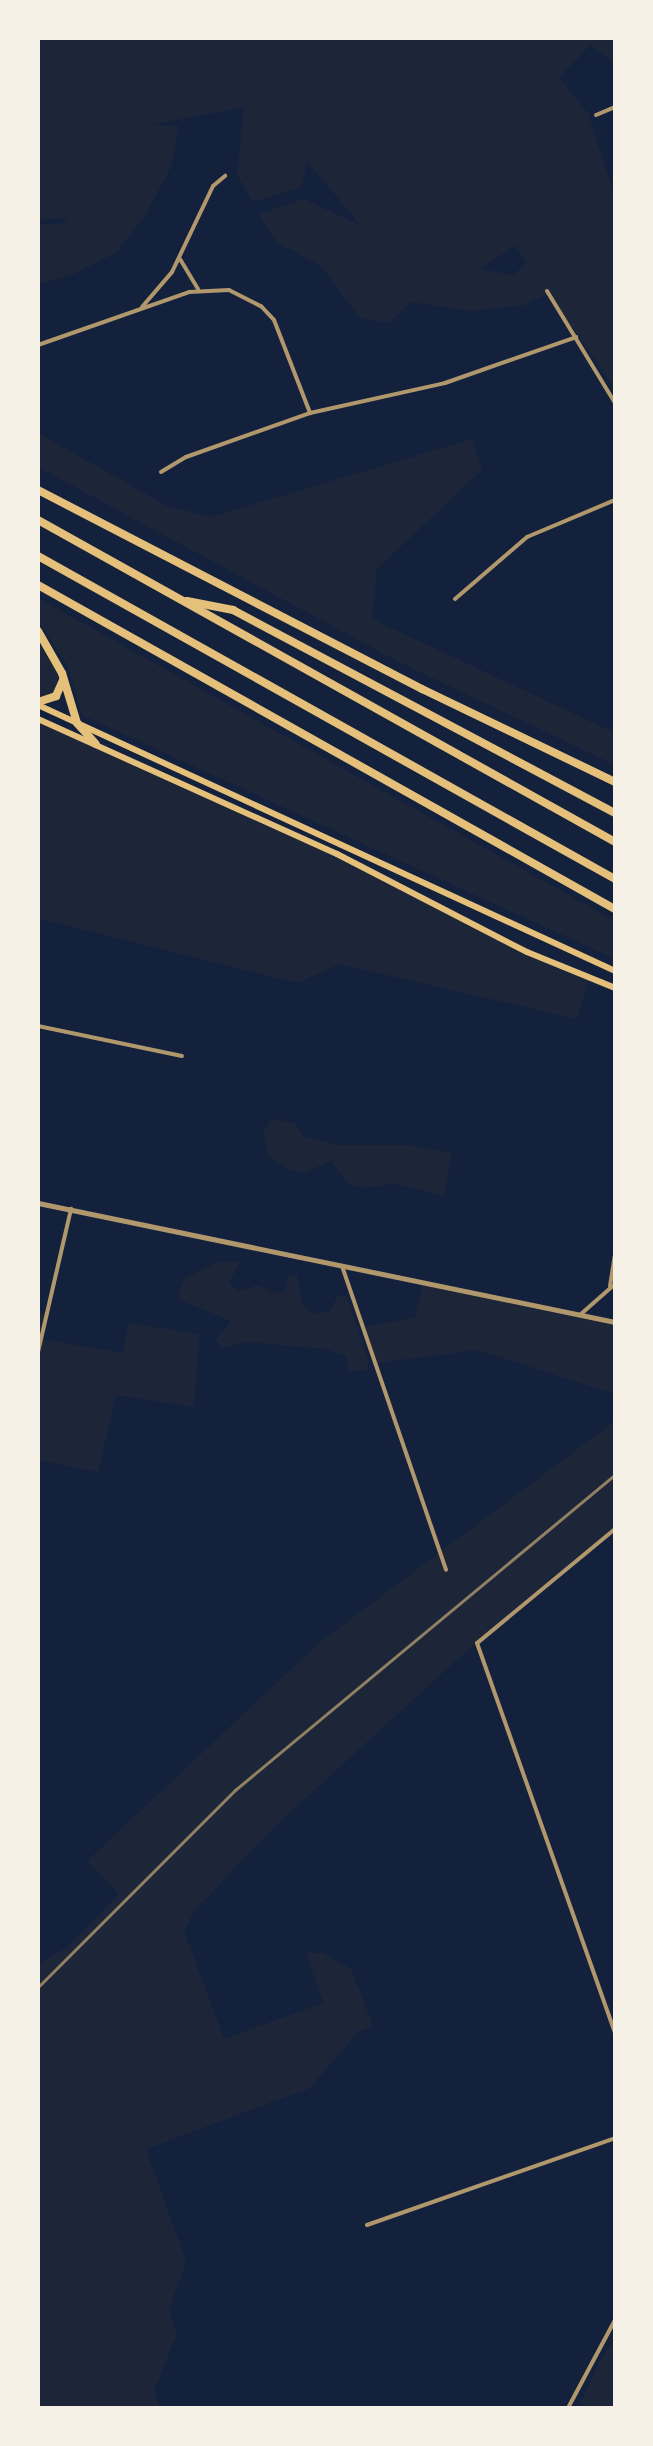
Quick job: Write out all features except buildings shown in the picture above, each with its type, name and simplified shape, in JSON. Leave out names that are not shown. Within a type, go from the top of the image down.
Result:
[{"type":"highway","points":[[38,490],[436,696],[615,782]]},
{"type":"highway","points":[[38,520],[615,842]]},
{"type":"highway","points":[[38,556],[615,879]]},
{"type":"highway","points":[[38,585],[615,909]]},
{"type":"highway","points":[[180,599],[233,610],[615,813]]},
{"type":"highway","points":[[38,631],[64,679],[77,723],[96,744]]},
{"type":"highway","points":[[38,703],[56,696],[64,679]]},
{"type":"main road","points":[[38,703],[615,971]]},
{"type":"main road","points":[[38,719],[359,864],[527,952],[615,988]]},
{"type":"street","points":[[596,115],[615,107]]},
{"type":"street","points":[[140,308],[179,257],[213,186],[225,176]]},
{"type":"street","points":[[179,257],[199,290]]},
{"type":"street","points":[[38,345],[199,290],[229,290],[261,306],[284,338],[310,413]]},
{"type":"street","points":[[547,291],[615,403]]},
{"type":"street","points":[[161,472],[186,457],[310,413],[445,383],[576,337]]},
{"type":"street","points":[[455,599],[527,537],[615,500]]},
{"type":"street","points":[[38,1026],[182,1056]]},
{"type":"street","points":[[38,1203],[615,1322]]},
{"type":"street","points":[[38,1352],[71,1209]]},
{"type":"street","points":[[609,1289],[615,1256]]},
{"type":"street","points":[[342,1265],[446,1570]]},
{"type":"street","points":[[581,1314],[615,1284]]},
{"type":"street","points":[[615,1529],[477,1643],[615,2033]]},
{"type":"street","points":[[367,2225],[615,2138]]},
{"type":"street","points":[[568,2408],[615,2320]]},
{"type":"shaded area","points":[[38,38],[615,38],[615,63],[590,45],[559,78],[588,113],[615,197],[615,388],[548,294],[524,305],[471,311],[411,302],[389,323],[359,317],[320,265],[276,242],[259,214],[304,199],[360,225],[307,161],[302,187],[253,202],[237,175],[244,107],[150,125],[179,126],[171,167],[146,214],[117,252],[76,273],[38,285],[38,224],[62,224],[67,218],[38,220]],"holes":[[[515,246],[527,263],[513,275],[480,269]]]},
{"type":"shaded area","points":[[38,433],[167,506],[211,517],[472,439],[482,470],[377,569],[372,619],[615,733],[615,765],[397,661],[38,467]]},
{"type":"shaded area","points":[[38,598],[615,921],[615,959],[82,715],[67,665],[38,621]]},
{"type":"shaded area","points":[[38,631],[62,673],[60,690],[38,702]]},
{"type":"shaded area","points":[[38,719],[337,854],[589,978],[577,1019],[339,964],[298,983],[38,918]]},
{"type":"shaded area","points":[[272,1119],[295,1123],[303,1136],[338,1145],[408,1145],[452,1153],[444,1195],[393,1184],[367,1188],[348,1184],[331,1161],[304,1173],[289,1169],[269,1157],[263,1133]]},
{"type":"shaded area","points":[[218,1262],[240,1262],[229,1283],[238,1292],[258,1285],[273,1293],[285,1291],[289,1275],[297,1275],[301,1301],[311,1313],[329,1312],[338,1296],[346,1296],[369,1362],[366,1369],[350,1372],[346,1356],[325,1349],[246,1342],[223,1348],[215,1341],[231,1321],[177,1299],[184,1279]]},
{"type":"shaded area","points":[[423,1282],[615,1322],[615,1394],[478,1350],[376,1363],[363,1327],[416,1317]]},
{"type":"shaded area","points":[[38,1312],[47,1314],[42,1339],[123,1353],[129,1323],[199,1334],[194,1407],[116,1395],[98,1472],[38,1460]]},
{"type":"shaded area","points":[[615,1421],[615,1529],[483,1636],[274,1827],[195,1910],[184,1931],[224,2039],[323,2003],[306,1953],[323,1953],[351,1969],[373,2026],[358,2032],[310,2088],[146,2149],[186,2262],[169,2310],[177,2334],[154,2391],[160,2408],[38,2408],[38,1964],[68,1947],[119,1894],[87,1861],[320,1642]]},
{"type":"shaded area","points":[[615,2337],[615,2408],[578,2408],[598,2365]]},
{"type":"railway","points":[[38,1987],[235,1790],[615,1474]]}]
